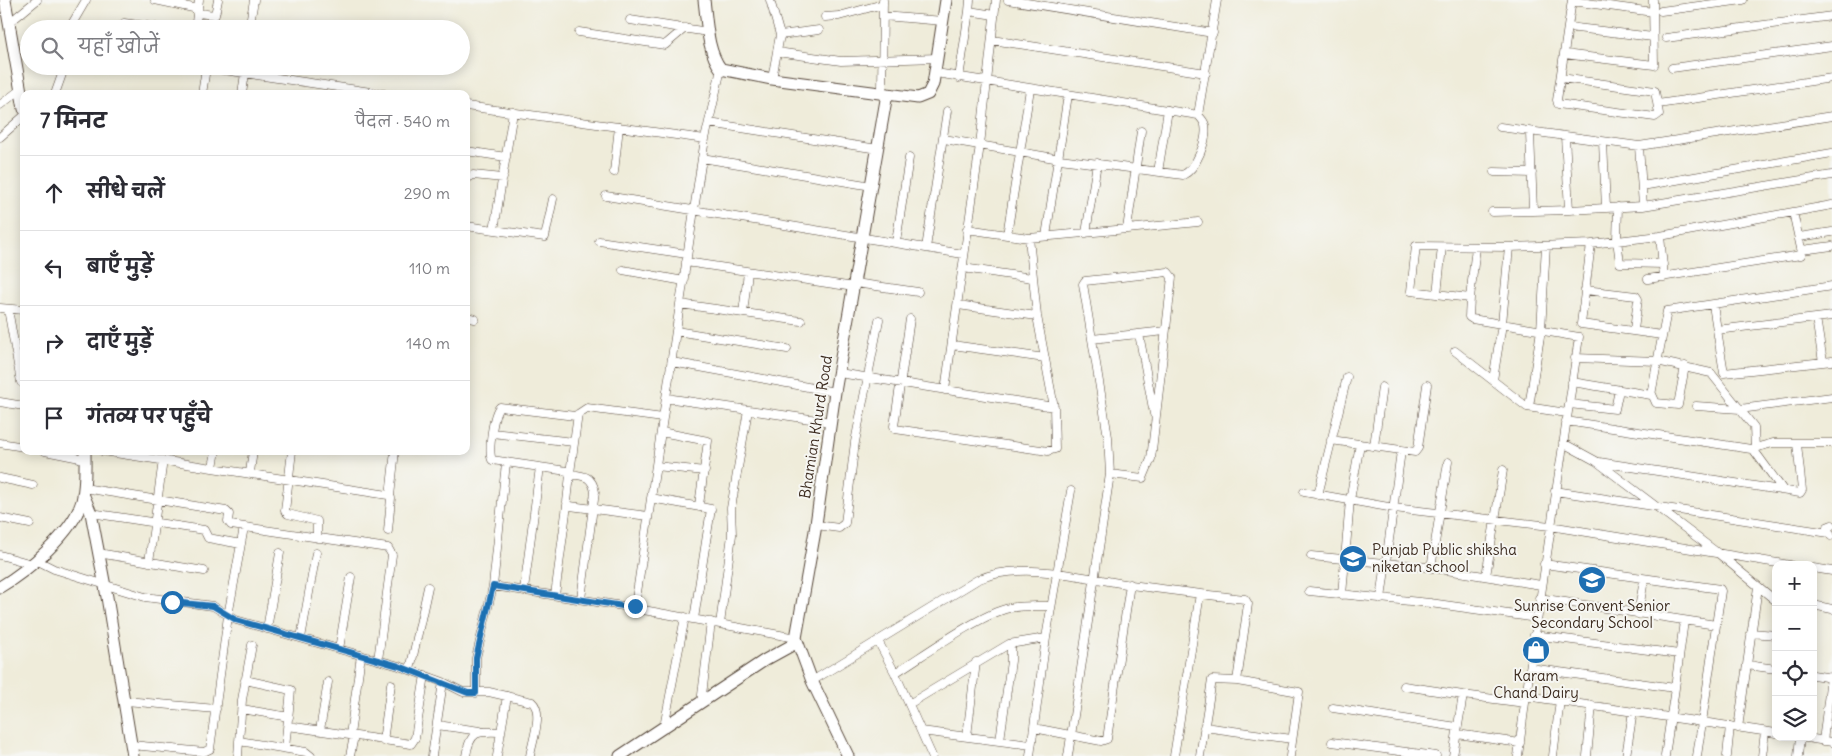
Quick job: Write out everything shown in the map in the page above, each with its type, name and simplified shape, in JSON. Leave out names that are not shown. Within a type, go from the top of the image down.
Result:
[{"type":"street","points":[[9,22],[37,0]]},
{"type":"street","points":[[74,20],[86,0]]},
{"type":"street","points":[[155,0],[215,15],[218,0]]},
{"type":"street","points":[[196,20],[199,0]]},
{"type":"street","points":[[251,20],[254,0]]},
{"type":"street","points":[[704,0],[708,32],[715,62],[721,69],[772,79],[885,94],[923,97],[931,90],[936,73],[946,0]]},
{"type":"street","points":[[770,0],[780,35],[772,79]]},
{"type":"street","points":[[959,78],[970,0]]},
{"type":"street","points":[[945,390],[980,145],[996,0]]},
{"type":"street","points":[[1008,0],[1213,33]]},
{"type":"street","points":[[944,139],[1060,159],[1182,175],[1193,165],[1202,147],[1205,129],[1198,114],[1217,0]]},
{"type":"street","points":[[1560,78],[1654,92],[1659,114],[1656,116],[1559,105],[1557,100],[1560,78],[1572,0],[1657,11],[1743,0]]},
{"type":"street","points":[[1564,54],[1652,65],[1655,61],[1653,37],[1657,11],[1653,0]]},
{"type":"street","points":[[825,17],[839,16],[883,2],[885,94]]},
{"type":"street","points":[[0,105],[20,90],[6,4]]},
{"type":"street","points":[[969,11],[994,15]]},
{"type":"street","points":[[883,16],[943,21]]},
{"type":"street","points":[[1666,38],[1832,16]]},
{"type":"street","points":[[630,20],[708,32]]},
{"type":"street","points":[[1568,27],[1653,37]]},
{"type":"street","points":[[579,32],[665,45],[685,28]]},
{"type":"street","points":[[780,35],[819,30]]},
{"type":"street","points":[[992,40],[1206,73]]},
{"type":"street","points":[[1672,68],[1832,46]]},
{"type":"street","points":[[777,52],[841,61],[938,58]]},
{"type":"street","points":[[636,608],[702,158],[721,69]]},
{"type":"street","points":[[936,73],[1198,114]]},
{"type":"street","points":[[56,90],[62,75]]},
{"type":"street","points":[[203,90],[205,75]]},
{"type":"street","points":[[242,90],[243,75]]},
{"type":"street","points":[[267,75],[357,90]]},
{"type":"street","points":[[1658,104],[1832,78]]},
{"type":"street","points":[[1007,235],[1030,89]]},
{"type":"street","name":"Bhamian Khurd Road","points":[[796,640],[816,525],[835,392],[872,186],[885,94]]},
{"type":"street","points":[[1046,236],[1060,159],[1068,95]]},
{"type":"street","points":[[470,107],[705,139]]},
{"type":"street","points":[[1158,172],[1168,110]]},
{"type":"street","points":[[926,248],[947,111]]},
{"type":"street","points":[[494,230],[513,112]]},
{"type":"street","points":[[1500,127],[1530,133],[1639,146],[1832,116]]},
{"type":"street","points":[[0,137],[20,120]]},
{"type":"street","points":[[709,123],[878,149]]},
{"type":"street","points":[[614,172],[619,127]]},
{"type":"street","points":[[1127,229],[1141,131]]},
{"type":"street","points":[[1530,133],[1533,211]]},
{"type":"street","points":[[1565,136],[1569,210]]},
{"type":"street","points":[[1603,142],[1606,208]]},
{"type":"street","points":[[1639,146],[1643,206]]},
{"type":"street","points":[[470,152],[506,157]]},
{"type":"street","points":[[1642,186],[1832,153]]},
{"type":"street","points":[[702,158],[872,186]]},
{"type":"street","points":[[896,242],[909,158]]},
{"type":"street","points":[[1086,232],[1097,163]]},
{"type":"street","points":[[1494,172],[1532,173]]},
{"type":"street","points":[[470,177],[473,175],[503,178]]},
{"type":"street","points":[[1492,212],[1643,206],[1832,175]]},
{"type":"street","points":[[606,196],[963,254]]},
{"type":"street","points":[[470,227],[545,237],[553,199]]},
{"type":"street","points":[[1470,298],[1411,290],[1416,246],[1509,247],[1592,244],[1660,236],[1832,205]]},
{"type":"street","points":[[1618,207],[1617,240],[1620,263],[1663,264]]},
{"type":"street","points":[[1648,279],[1800,255],[1802,250],[1793,212]]},
{"type":"street","points":[[967,229],[1029,238],[1198,222]]},
{"type":"street","points":[[1799,237],[1832,232]]},
{"type":"street","points":[[1660,236],[1664,277]]},
{"type":"street","points":[[910,320],[895,429],[1052,451],[1056,444],[1054,407],[1037,316],[1029,238]]},
{"type":"street","points":[[599,240],[687,254]]},
{"type":"street","points":[[1518,756],[1536,618],[1592,244]]},
{"type":"street","points":[[1529,408],[1541,330],[1546,246]]},
{"type":"street","points":[[1802,250],[1832,246]]},
{"type":"street","points":[[1437,294],[1442,247]]},
{"type":"street","points":[[1476,247],[1470,298],[1470,318],[1578,337]]},
{"type":"street","points":[[1493,380],[1502,324],[1509,247]]},
{"type":"street","points":[[686,262],[748,272],[918,292]]},
{"type":"street","points":[[963,268],[1032,278]]},
{"type":"street","points":[[622,270],[684,281]]},
{"type":"street","points":[[743,313],[748,272]]},
{"type":"street","points":[[1068,756],[1110,474],[1108,437],[1083,284],[1085,280],[1099,278],[1169,272],[1172,277],[1151,459],[1146,476],[1141,478],[1110,474]]},
{"type":"street","points":[[1685,366],[1678,405],[1656,403],[1652,394],[1667,311],[1713,306],[1832,286]]},
{"type":"street","points":[[1585,290],[1636,296],[1638,299],[1634,330]]},
{"type":"street","points":[[680,304],[801,321]]},
{"type":"street","points":[[958,305],[1037,316]]},
{"type":"street","points":[[1713,306],[1725,374],[1832,361]]},
{"type":"street","points":[[20,310],[4,308],[20,378]]},
{"type":"street","points":[[1717,330],[1832,316]]},
{"type":"street","points":[[1816,318],[1823,362]]},
{"type":"street","points":[[816,525],[839,528],[844,525],[855,442],[879,320]]},
{"type":"street","points":[[1581,324],[1662,335]]},
{"type":"street","points":[[676,331],[787,349]]},
{"type":"street","points":[[1092,339],[1166,331]]},
{"type":"street","points":[[1139,334],[1155,420]]},
{"type":"street","points":[[952,345],[1045,358]]},
{"type":"street","points":[[1455,351],[1529,408],[1567,417],[1754,449],[1773,443],[1832,443]]},
{"type":"street","points":[[1575,358],[1658,361],[1714,374],[1755,428],[1754,449],[1783,490]]},
{"type":"street","points":[[672,362],[835,392]]},
{"type":"street","points":[[839,373],[1054,407]]},
{"type":"street","points":[[1318,495],[1347,377]]},
{"type":"street","points":[[1572,382],[1652,394]]},
{"type":"street","points":[[1331,440],[1402,452],[1415,452],[1418,448],[1427,386]]},
{"type":"street","points":[[1374,446],[1382,387]]},
{"type":"street","points":[[1569,404],[1615,409],[1619,390]]},
{"type":"street","points":[[1696,406],[1740,409],[1832,397]]},
{"type":"street","points":[[666,398],[831,422]]},
{"type":"street","points":[[0,402],[20,405]]},
{"type":"street","points":[[581,599],[594,509],[595,492],[593,482],[584,475],[496,462],[490,456],[495,414],[500,407],[571,416],[578,414],[586,408],[592,408],[663,418]]},
{"type":"street","points":[[720,624],[732,535],[731,508],[748,410]]},
{"type":"street","points":[[555,595],[568,505],[570,473],[578,414]]},
{"type":"street","points":[[661,432],[708,440],[699,505]]},
{"type":"street","points":[[492,433],[574,442]]},
{"type":"street","points":[[0,443],[20,446]]},
{"type":"street","points":[[1563,443],[1597,462],[1719,554],[1772,598]]},
{"type":"street","points":[[1342,595],[1350,500],[1360,444]]},
{"type":"street","points":[[1597,462],[1800,493],[1802,491],[1797,444]]},
{"type":"street","points":[[1381,599],[1402,452]]},
{"type":"street","points":[[85,455],[84,491],[91,513],[126,701],[132,751],[207,751],[210,748],[228,616],[244,527]]},
{"type":"street","points":[[141,455],[390,496]]},
{"type":"street","points":[[213,467],[215,455]]},
{"type":"street","points":[[250,472],[252,455]]},
{"type":"street","points":[[291,455],[285,511],[288,514],[317,521],[316,538]]},
{"type":"street","points":[[388,531],[395,455]]},
{"type":"street","points":[[149,562],[161,457]]},
{"type":"street","points":[[1431,568],[1448,462]]},
{"type":"street","points":[[476,693],[476,658],[493,586],[506,463]]},
{"type":"street","points":[[656,466],[705,471]]},
{"type":"street","points":[[524,590],[540,468]]},
{"type":"street","points":[[1486,576],[1503,470]]},
{"type":"street","points":[[0,478],[33,485]]},
{"type":"street","points":[[84,491],[226,511],[229,514],[229,524],[388,548],[391,550],[378,660]]},
{"type":"street","points":[[0,588],[34,562],[72,520],[84,491]]},
{"type":"street","points":[[1030,756],[1046,638],[1071,491]]},
{"type":"street","points":[[1555,491],[1830,535],[1827,526],[1832,525]]},
{"type":"street","points":[[1304,492],[1394,508],[1550,526],[1772,562]]},
{"type":"street","points":[[651,498],[710,507],[712,510],[694,619]]},
{"type":"street","points":[[568,505],[648,516]]},
{"type":"street","points":[[91,513],[204,530],[208,538],[241,544]]},
{"type":"street","points":[[0,518],[30,524]]},
{"type":"street","points":[[267,628],[280,553]]},
{"type":"street","points":[[301,638],[316,553]]},
{"type":"street","points":[[98,554],[204,571]]},
{"type":"street","points":[[0,555],[34,562],[154,600],[213,606],[228,616],[410,670],[443,682],[463,692],[489,692],[529,700],[536,705],[537,713],[530,756]]},
{"type":"street","points":[[1311,556],[1431,568],[1541,585]]},
{"type":"street","points":[[1544,564],[1644,580],[1720,589],[1698,756]]},
{"type":"street","points":[[1817,569],[1832,571]]},
{"type":"street","points":[[812,681],[977,580],[992,573],[1016,570],[1245,599],[1248,602],[1237,681]]},
{"type":"street","points":[[339,649],[351,578]]},
{"type":"street","points":[[1638,614],[1644,580]]},
{"type":"street","points":[[1034,728],[1101,741],[1107,739],[1130,584]]},
{"type":"street","points":[[493,586],[636,608],[796,640]]},
{"type":"street","points":[[410,670],[428,587]]},
{"type":"street","points":[[1727,756],[1752,633],[1758,588]]},
{"type":"street","points":[[1309,591],[1430,603],[1536,618]]},
{"type":"street","points":[[1174,756],[1200,594]]},
{"type":"street","points":[[1539,598],[1716,625]]},
{"type":"street","points":[[896,673],[971,626],[1002,610],[1020,606],[1051,606]]},
{"type":"street","points":[[1817,606],[1832,609]]},
{"type":"street","points":[[664,727],[685,617]]},
{"type":"street","points":[[1665,756],[1684,621]]},
{"type":"street","points":[[701,703],[710,622]]},
{"type":"street","points":[[1752,633],[1772,635]]},
{"type":"street","points":[[1534,635],[1680,654]]},
{"type":"street","points":[[909,704],[976,662],[1011,644],[1046,638]]},
{"type":"street","points":[[796,640],[812,681],[848,756]]},
{"type":"street","points":[[620,756],[796,640]]},
{"type":"street","points":[[878,641],[896,673],[932,756]]},
{"type":"street","points":[[1000,740],[1011,661],[1011,644]]},
{"type":"street","points":[[238,756],[245,680],[252,645]]},
{"type":"street","points":[[350,756],[361,655]]},
{"type":"street","points":[[967,736],[976,662]]},
{"type":"street","points":[[1746,665],[1772,668]]},
{"type":"street","points":[[1530,668],[1675,688]]},
{"type":"street","points":[[288,726],[383,741],[414,743],[425,675]]},
{"type":"street","points":[[1817,676],[1832,678],[1823,740]]},
{"type":"street","points":[[245,680],[291,690],[285,748]]},
{"type":"street","points":[[1200,756],[1212,680],[1237,681],[1299,692],[1290,756]]},
{"type":"street","points":[[320,730],[328,682]]},
{"type":"street","points":[[432,756],[443,682]]},
{"type":"street","points":[[383,741],[391,684]]},
{"type":"street","points":[[1404,686],[1462,695],[1560,700],[1592,704],[1772,733]]},
{"type":"street","points":[[1453,756],[1462,695]]},
{"type":"street","points":[[497,756],[507,696]]},
{"type":"street","points":[[1553,756],[1560,700]]},
{"type":"street","points":[[126,701],[216,709]]},
{"type":"street","points":[[1587,756],[1592,704]]},
{"type":"street","points":[[1333,708],[1520,743]]},
{"type":"street","points":[[242,709],[289,717]]},
{"type":"street","points":[[1626,756],[1633,711]]},
{"type":"street","points":[[437,725],[501,732]]},
{"type":"street","points":[[1204,727],[1292,739]]},
{"type":"street","points":[[466,756],[470,742],[480,731]]},
{"type":"street","points":[[921,731],[1031,745]]},
{"type":"street","points":[[1762,756],[1766,732]]},
{"type":"street","points":[[1817,739],[1832,742]]},
{"type":"street","points":[[239,741],[306,752],[311,756]]},
{"type":"street","points":[[1798,756],[1800,741]]},
{"type":"street","points":[[1332,742],[1436,756]]},
{"type":"place","name":"Punjab Public shiksha niketan school","points":[[1353,559]]},
{"type":"place","name":"Sunrise Convent Senior Secondary School","points":[[1592,580]]},
{"type":"place","name":"Karam Chand Dairy","points":[[1536,650]]},
{"type":"route","points":[[172,602],[213,606],[236,620],[399,666],[468,693],[476,693],[476,658],[493,586],[636,608],[635,606]]}]
